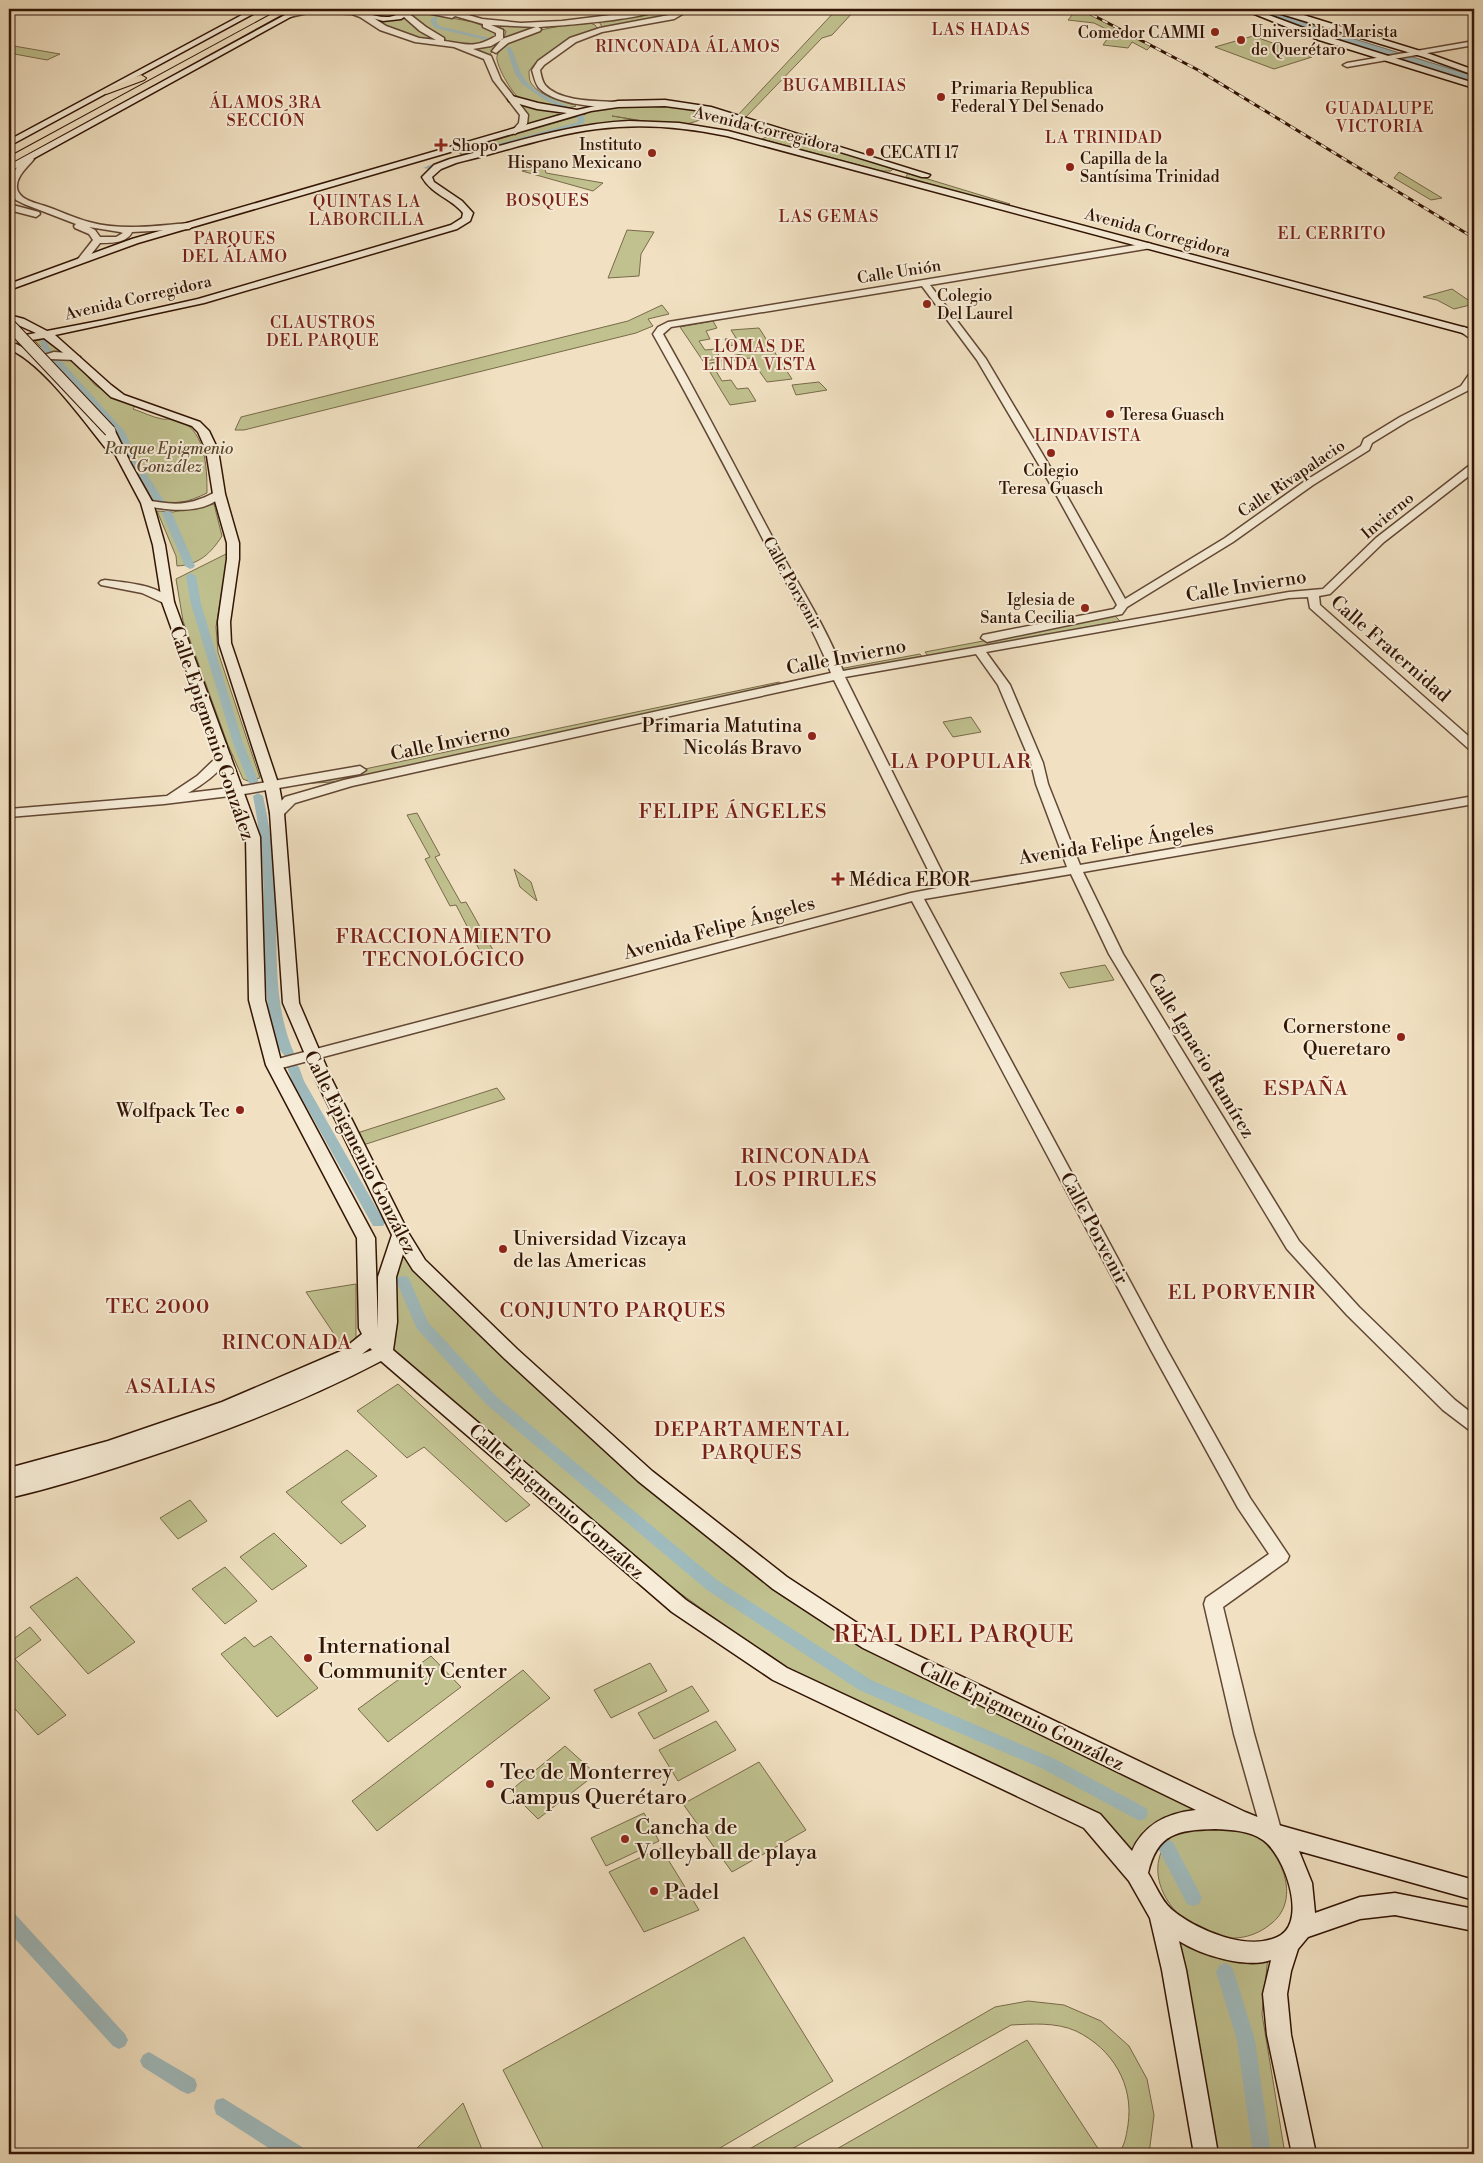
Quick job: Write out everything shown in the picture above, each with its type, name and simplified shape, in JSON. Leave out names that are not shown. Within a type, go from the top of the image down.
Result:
[{"type":"main road","points":[[9,143],[258,9]]},
{"type":"main road","points":[[9,152],[271,9]]},
{"type":"main road","points":[[9,169],[29,155],[145,87],[288,12],[301,9]]},
{"type":"main road","points":[[344,9],[385,20],[398,18],[402,11]]},
{"type":"main road","points":[[1246,9],[1387,60],[1474,86]]},
{"type":"main road","points":[[1276,9],[1474,73]]},
{"type":"main road","points":[[9,161],[29,155],[231,46],[288,12]]},
{"type":"main road","points":[[145,87],[231,46]]},
{"type":"main road","points":[[106,91],[154,73]]},
{"type":"main road","points":[[512,98],[537,106],[562,110],[581,107],[662,123]]},
{"type":"main road","name":"Avenida Corregidora","points":[[9,287],[83,258],[515,132],[581,107],[665,103],[693,106],[746,120],[1022,206],[1379,302],[1471,330]]},
{"type":"main road","points":[[676,124],[702,119],[701,111],[693,106]]},
{"type":"main road","name":"Avenida Corregidora","points":[[9,341],[104,323],[200,301],[454,227],[467,219],[468,213],[464,206],[431,185],[426,177],[432,170],[454,161],[595,126],[662,123],[728,134],[1148,246],[1431,317]]},
{"type":"main road","points":[[457,149],[456,154],[464,157],[475,157]]},
{"type":"main road","points":[[9,165],[28,153],[29,155]]},
{"type":"main road","points":[[437,155],[448,155],[455,159],[454,161]]},
{"type":"main road","points":[[884,176],[910,171]]},
{"type":"main road","points":[[9,291],[21,284]]},
{"type":"main road","name":"Calle Epigmenio González","points":[[9,318],[18,320],[46,334],[75,357],[111,392],[120,397],[196,424],[203,431],[212,450],[219,494],[232,543],[234,559],[224,622],[225,643],[277,813],[291,1003],[312,1055],[401,1235],[419,1265],[584,1422],[645,1476],[811,1606],[870,1642],[1241,1821]]},
{"type":"main road","points":[[75,357],[68,344],[68,339],[78,330],[104,323]]},
{"type":"main road","name":"Calle Epigmenio González","points":[[9,324],[110,431],[124,464],[147,504],[159,545],[168,602],[225,756],[240,791],[253,837],[257,1000],[274,1065],[366,1238],[368,1328],[378,1344],[678,1606],[780,1674],[1092,1821],[1137,1874]]},
{"type":"main road","points":[[9,345],[23,352],[36,363],[90,421],[124,464]]},
{"type":"main road","points":[[9,1490],[141,1453],[234,1419],[356,1367],[378,1344],[388,1322],[387,1277],[401,1235]]},
{"type":"main road","points":[[9,1476],[110,1448],[229,1407],[378,1344]]},
{"type":"main road","points":[[1206,2154],[1174,1970],[1161,1915],[1137,1874],[1146,1844],[1159,1832],[1178,1822],[1213,1819],[1241,1821],[1272,1833],[1474,1890]]},
{"type":"main road","points":[[1272,1833],[1289,1854],[1301,1882],[1304,1909],[1279,1971],[1275,1994],[1279,2035],[1304,2154]]},
{"type":"main road","points":[[1161,1915],[1189,1935],[1224,1948],[1245,1952],[1266,1951],[1294,1936],[1360,1908],[1395,1904],[1474,1920]]},
{"type":"street","points":[[417,9],[494,25],[550,25],[656,9]]},
{"type":"street","points":[[442,9],[496,29],[501,34],[494,42],[467,48]]},
{"type":"street","points":[[581,107],[542,86],[536,70],[541,63],[574,40],[600,30],[671,18],[687,9]]},
{"type":"street","points":[[288,12],[312,10],[352,12],[363,15],[384,28],[418,40],[456,45]]},
{"type":"street","points":[[402,11],[434,38],[467,48],[488,58]]},
{"type":"street","points":[[585,21],[599,24],[601,26],[600,30]]},
{"type":"street","points":[[488,58],[505,42],[550,25]]},
{"type":"street","points":[[1347,65],[1387,60],[1474,43]]},
{"type":"street","points":[[488,58],[489,65],[524,115],[523,124],[515,132]]},
{"type":"street","points":[[29,155],[14,178],[12,193],[24,201],[90,225],[122,229],[189,226]]},
{"type":"street","points":[[9,208],[52,218],[92,232],[96,240],[94,247],[83,258]]},
{"type":"street","points":[[96,240],[125,237],[128,233],[122,229]]},
{"type":"street","name":"Calle Unión","points":[[658,334],[661,329],[668,325],[1148,246]]},
{"type":"street","points":[[21,284],[36,276]]},
{"type":"street","points":[[924,283],[981,359],[1057,487],[1120,609],[1129,622]]},
{"type":"street","points":[[1471,330],[1474,338]]},
{"type":"street","name":"Calle Porvenir","points":[[658,334],[826,643],[836,672],[944,891]]},
{"type":"street","points":[[36,363],[54,356],[66,354],[75,357]]},
{"type":"street","name":"Calle Rivapalacio","points":[[1120,609],[1229,540],[1309,483],[1365,448],[1368,441],[1404,418],[1465,388],[1474,375]]},
{"type":"street","points":[[1465,388],[1474,395]]},
{"type":"street","name":"Invierno","points":[[1319,593],[1380,540],[1474,467]]},
{"type":"street","points":[[147,504],[165,508],[182,508],[208,501],[219,494]]},
{"type":"street","points":[[105,584],[135,588],[158,594],[168,602]]},
{"type":"street","name":"Calle Invierno","points":[[925,655],[979,650],[1129,622],[1289,596],[1319,593]]},
{"type":"street","name":"Calle Fraternidad","points":[[1319,593],[1314,606],[1474,747]]},
{"type":"street","name":"Calle Invierno","points":[[270,786],[348,773],[925,655],[1120,609]]},
{"type":"street","name":"Calle Ignacio Ramírez","points":[[979,650],[1004,684],[1037,763],[1042,784],[1075,869],[1116,954],[1293,1246],[1353,1311],[1450,1405],[1474,1424]]},
{"type":"street","name":"Calle Invierno","points":[[349,782],[836,672]]},
{"type":"street","points":[[164,800],[198,783],[215,769],[225,756]]},
{"type":"street","points":[[9,813],[164,800],[270,786],[293,787],[349,782]]},
{"type":"street","points":[[277,813],[290,800],[349,782]]},
{"type":"street","name":"Avenida Felipe Ángeles","points":[[274,1065],[916,896],[1243,842],[1474,800]]},
{"type":"street","points":[[9,822],[47,810]]},
{"type":"street","name":"Calle Porvenir","points":[[916,896],[1163,1358],[1244,1503],[1280,1556],[1213,1604],[1244,1734],[1272,1833]]},
{"type":"green space","points":[[301,9],[399,9],[434,38],[456,45],[418,40],[352,12],[312,10],[290,15]]},
{"type":"green space","points":[[403,9],[473,22],[496,31],[497,37],[474,46],[452,43],[434,34]]},
{"type":"green space","points":[[659,9],[683,9],[668,17],[603,29],[600,23],[591,21]]},
{"type":"green space","points":[[837,9],[856,9],[832,35],[822,38],[745,118],[737,116]]},
{"type":"green space","points":[[1063,9],[1081,9],[1152,45],[1147,50],[1132,42],[1128,48],[1103,45],[1112,32],[1094,23],[1068,20],[1073,14]]},
{"type":"green space","points":[[590,23],[597,28],[570,39],[536,62],[529,71],[530,82],[539,92],[576,106],[564,108],[546,105],[522,99],[514,93],[498,65],[497,56],[502,48],[523,35],[553,27]]},
{"type":"green space","points":[[490,25],[540,27],[503,41],[489,55],[473,48],[490,46],[504,38],[506,31]]},
{"type":"green space","points":[[1253,36],[1312,57],[1274,69],[1215,47]]},
{"type":"green space","points":[[14,46],[60,54],[47,60],[9,53],[9,48]]},
{"type":"green space","points":[[518,102],[572,113],[521,129],[527,113]]},
{"type":"green space","points":[[665,103],[701,111],[704,117],[695,122],[685,124],[672,125],[648,122],[589,125],[472,155],[460,154],[461,150],[586,114],[580,112],[600,107]]},
{"type":"green space","points":[[777,132],[892,167],[893,169],[891,171],[882,171],[762,139]]},
{"type":"green space","points":[[544,166],[546,173],[603,183],[593,191],[522,171]]},
{"type":"green space","points":[[1399,172],[1442,198],[1431,200],[1394,178]]},
{"type":"green space","points":[[908,173],[1010,204],[1005,205],[906,177]]},
{"type":"green space","points":[[627,230],[654,232],[641,254],[639,276],[608,278]]},
{"type":"green space","points":[[1452,289],[1474,304],[1454,309],[1437,300],[1423,297]]},
{"type":"green space","points":[[662,305],[669,314],[648,319],[653,326],[636,333],[244,430],[235,430],[241,417],[628,321]]},
{"type":"green space","points":[[713,321],[717,328],[706,331],[710,339],[699,341],[705,350],[716,349],[720,358],[747,353],[741,344],[728,346],[725,339],[736,338],[731,330],[759,328],[792,379],[767,382],[750,358],[723,362],[726,368],[716,371],[722,381],[731,380],[737,389],[748,388],[756,401],[730,405],[705,364],[721,361],[721,359],[703,361],[680,327]]},
{"type":"green space","name":"Parque Epigmenio González","points":[[49,338],[75,362],[95,385],[114,397],[135,406],[133,409],[158,418],[173,419],[184,423],[192,429],[198,438],[205,460],[207,493],[181,502],[153,501],[122,443],[123,435],[81,387],[35,341]]},
{"type":"green space","points":[[819,382],[827,390],[796,395],[792,385]]},
{"type":"green space","name":"Parque Epigmenio González","points":[[214,504],[222,536],[209,553],[198,561],[177,566],[176,556],[157,511],[173,512]]},
{"type":"green space","points":[[228,553],[216,627],[218,652],[260,778],[248,781],[243,779],[228,745],[183,621],[176,579]]},
{"type":"green space","points":[[1115,616],[1120,621],[929,657],[925,652]]},
{"type":"green space","points":[[920,654],[923,658],[840,673],[839,669]]},
{"type":"green space","points":[[779,682],[783,685],[348,781],[299,784],[303,782]]},
{"type":"green space","points":[[971,717],[981,732],[953,737],[943,722]]},
{"type":"green space","points":[[417,813],[440,855],[435,857],[461,903],[466,902],[493,950],[481,953],[456,905],[450,906],[425,859],[430,857],[407,815]]},
{"type":"green space","points":[[514,869],[531,882],[537,901],[520,887]]},
{"type":"green space","points":[[1105,965],[1114,980],[1069,988],[1060,973]]},
{"type":"green space","points":[[497,1088],[505,1099],[357,1147],[351,1135]]},
{"type":"green space","points":[[402,1252],[656,1495],[823,1622],[970,1699],[1211,1813],[1170,1818],[1133,1860],[1097,1818],[786,1670],[644,1567],[391,1348],[395,1281]]},
{"type":"green space","points":[[356,1284],[356,1340],[344,1349],[306,1292]]},
{"type":"green space","points":[[398,1384],[530,1505],[506,1522],[424,1447],[407,1458],[357,1411]]},
{"type":"green space","points":[[347,1450],[377,1476],[341,1502],[366,1526],[341,1544],[286,1492]]},
{"type":"green space","points":[[190,1500],[207,1521],[178,1539],[160,1518]]},
{"type":"green space","points":[[274,1533],[307,1566],[272,1590],[240,1557]]},
{"type":"green space","points":[[225,1567],[257,1601],[225,1624],[192,1589]]},
{"type":"green space","points":[[77,1577],[135,1642],[88,1674],[30,1607]]},
{"type":"green space","points":[[30,1627],[41,1640],[15,1659],[66,1715],[38,1735],[9,1702],[9,1642]]},
{"type":"green space","points":[[271,1636],[318,1688],[277,1717],[221,1654],[245,1637],[254,1647]]},
{"type":"green space","points":[[431,1656],[461,1687],[388,1742],[358,1709]]},
{"type":"green space","points":[[650,1663],[667,1691],[611,1718],[594,1690]]},
{"type":"green space","points":[[523,1670],[550,1698],[377,1831],[352,1801]]},
{"type":"green space","points":[[692,1686],[709,1711],[654,1739],[638,1713]]},
{"type":"green space","points":[[716,1721],[736,1750],[678,1781],[659,1750]]},
{"type":"green space","points":[[565,1746],[596,1774],[538,1819],[510,1791]]},
{"type":"green space","points":[[759,1762],[806,1830],[732,1872],[683,1804]]},
{"type":"green space","name":"Cancha de Volleyball de playa","points":[[644,1813],[659,1841],[606,1866],[591,1838]]},
{"type":"green space","points":[[1186,1826],[1244,1828],[1263,1841],[1272,1851],[1284,1875],[1287,1888],[1286,1901],[1281,1913],[1272,1923],[1249,1936],[1225,1938],[1202,1931],[1182,1918],[1167,1899],[1159,1879],[1159,1857],[1171,1837]]},
{"type":"green space","name":"Padel","points":[[661,1848],[699,1910],[644,1932],[609,1872]]},
{"type":"green space","points":[[1172,1928],[1268,1956],[1262,2014],[1285,2154],[1214,2154],[1196,2026]]},
{"type":"green space","points":[[744,1937],[833,2081],[710,2154],[546,2154],[503,2070]]},
{"type":"green space","points":[[1028,2001],[1064,2005],[1101,2021],[1129,2046],[1147,2079],[1154,2115],[1149,2154],[1118,2154],[1126,2137],[1129,2110],[1128,2096],[1124,2082],[1110,2058],[1101,2048],[1076,2031],[1060,2026],[1036,2024],[1011,2025],[783,2154],[744,2154],[746,2151],[995,2007]]},
{"type":"green space","points":[[1027,2040],[1101,2153],[828,2154]]},
{"type":"green space","points":[[463,2103],[484,2154],[411,2154]]},
{"type":"water","points":[[1254,9],[1268,9],[1319,28],[1474,76],[1474,84],[1383,57]]},
{"type":"waterway","points":[[435,18],[433,21],[437,27],[490,39]]},
{"type":"waterway","points":[[508,48],[518,74],[524,82],[541,95],[566,107]]},
{"type":"waterway","points":[[467,153],[581,123],[582,120],[579,114]]},
{"type":"waterway","points":[[427,168],[449,159]]},
{"type":"waterway","points":[[44,340],[44,346],[122,434],[133,459],[160,502]]},
{"type":"waterway","points":[[167,513],[190,566]]},
{"type":"waterway","points":[[191,576],[196,604],[238,743],[254,783]]},
{"type":"waterway","points":[[258,796],[265,833],[269,873],[271,977],[275,1017],[288,1053]]},
{"type":"waterway","points":[[293,1067],[298,1081],[378,1223]]},
{"type":"waterway","points":[[403,1281],[422,1325],[492,1401],[712,1585],[865,1685],[1047,1763],[1140,1813]]},
{"type":"waterway","points":[[1167,1848],[1193,1898]]},
{"type":"waterway","points":[[9,1920],[119,2040]]},
{"type":"waterway","points":[[1225,1972],[1246,2040],[1262,2154]]},
{"type":"waterway","points":[[149,2061],[188,2085]]},
{"type":"waterway","points":[[223,2107],[295,2154]]},
{"type":"railway","points":[[1081,9],[1198,70],[1474,238]]},
{"type":"place","name":"Comedor CAMMI","points":[[1215,32]]},
{"type":"place","name":"Universidad Marista de Querétaro","points":[[1241,40]]},
{"type":"place","name":"Primaria Republica Federal Y Del Senado","points":[[941,97]]},
{"type":"place","name":"Shopo","points":[[441,145]]},
{"type":"place","name":"CECATI 17","points":[[870,152]]},
{"type":"place","name":"Instituto Hispano Mexicano","points":[[652,153]]},
{"type":"place","name":"Capilla de la Santísima Trinidad","points":[[1070,167]]},
{"type":"place","name":"Colegio Del Laurel","points":[[927,304]]},
{"type":"place","name":"Teresa Guasch","points":[[1110,414]]},
{"type":"place","name":"Colegio Teresa Guasch","points":[[1051,453]]},
{"type":"place","name":"Iglesia de Santa Cecilia","points":[[1085,608]]},
{"type":"place","name":"Primaria Matutina Nicolás Bravo","points":[[812,736]]},
{"type":"place","name":"Médica EBOR","points":[[838,879]]},
{"type":"place","name":"Cornerstone Queretaro","points":[[1401,1037]]},
{"type":"place","name":"Wolfpack Tec","points":[[240,1110]]},
{"type":"place","name":"Universidad Vizcaya de las Americas","points":[[503,1249]]},
{"type":"place","name":"International Community Center","points":[[308,1658]]},
{"type":"place","name":"Tec de Monterrey Campus Querétaro","points":[[490,1784]]},
{"type":"place","name":"Cancha de Volleyball de playa","points":[[625,1839]]},
{"type":"place","name":"Padel","points":[[654,1891]]},
{"type":"district","name":"LAS HADAS","points":[[981,29]]},
{"type":"district","name":"RINCONADA ÁLAMOS","points":[[688,46]]},
{"type":"district","name":"BUGAMBILIAS","points":[[845,85]]},
{"type":"district","name":"ÁLAMOS 3RA SECCIÓN","points":[[266,111]]},
{"type":"district","name":"GUADALUPE VICTORIA","points":[[1380,117]]},
{"type":"district","name":"LA TRINIDAD","points":[[1104,137]]},
{"type":"district","name":"BOSQUES","points":[[548,200]]},
{"type":"district","name":"QUINTAS LA LABORCILLA","points":[[367,210]]},
{"type":"district","name":"LAS GEMAS","points":[[829,216]]},
{"type":"district","name":"EL CERRITO","points":[[1332,233]]},
{"type":"district","name":"PARQUES DEL ÁLAMO","points":[[235,247]]},
{"type":"district","name":"CLAUSTROS DEL PARQUE","points":[[323,331]]},
{"type":"district","name":"LOMAS DE LINDA VISTA","points":[[760,355]]},
{"type":"district","name":"LINDAVISTA","points":[[1088,435]]},
{"type":"district","name":"LA POPULAR","points":[[961,761]]},
{"type":"district","name":"FELIPE ÁNGELES","points":[[733,811]]},
{"type":"district","name":"FRACCIONAMIENTO TECNOLÓGICO","points":[[444,948]]},
{"type":"district","name":"ESPAÑA","points":[[1306,1088]]},
{"type":"district","name":"RINCONADA LOS PIRULES","points":[[806,1168]]},
{"type":"district","name":"EL PORVENIR","points":[[1242,1292]]},
{"type":"district","name":"TEC 2000","points":[[158,1306]]},
{"type":"district","name":"CONJUNTO PARQUES","points":[[613,1310]]},
{"type":"district","name":"RINCONADA","points":[[287,1342]]},
{"type":"district","name":"ASALIAS","points":[[171,1386]]},
{"type":"district","name":"DEPARTAMENTAL PARQUES","points":[[752,1440]]},
{"type":"district","name":"REAL DEL PARQUE","points":[[954,1634]]}]
